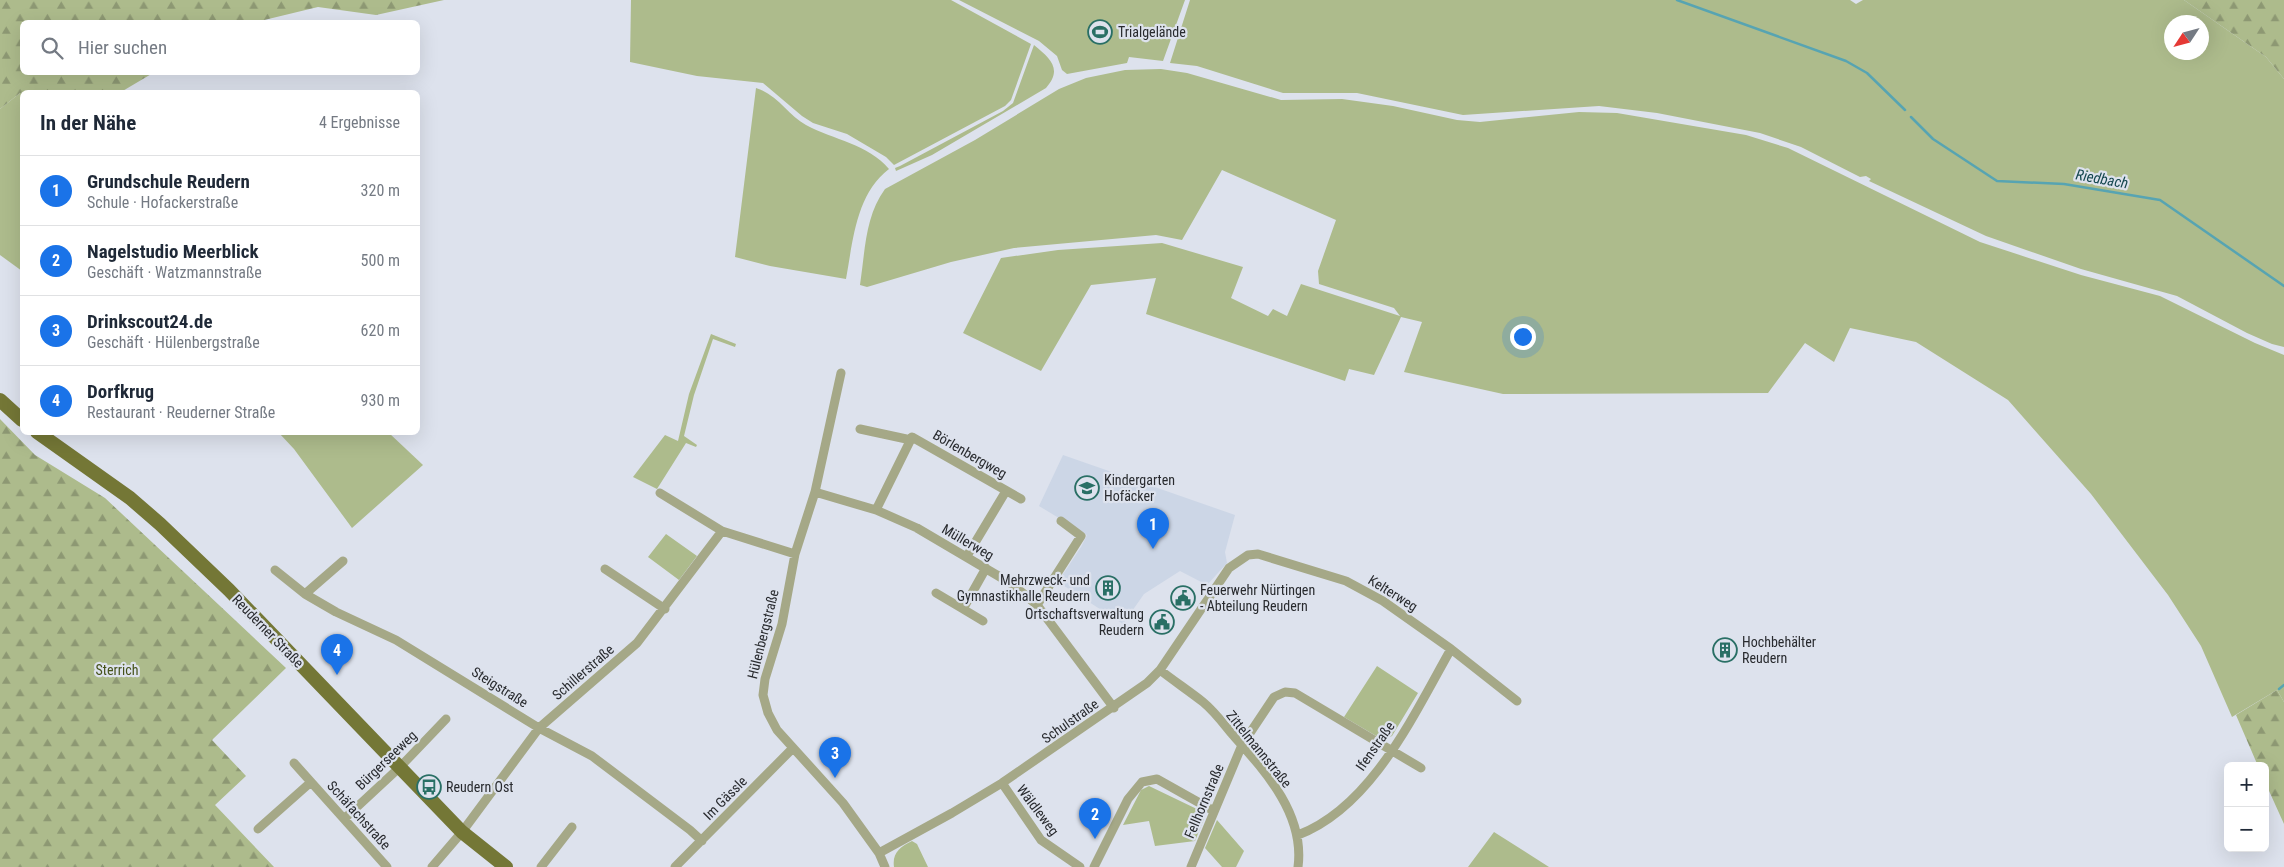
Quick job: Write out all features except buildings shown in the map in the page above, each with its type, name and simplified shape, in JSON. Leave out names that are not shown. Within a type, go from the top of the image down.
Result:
[{"type":"main road","points":[[0,400],[20,418]]},
{"type":"main road","name":"Reuderner Straße","points":[[41,435],[130,498],[160,524],[229,590],[462,832],[506,867]]},
{"type":"street","name":"Hülenbergstraße","points":[[841,373],[815,492],[795,554],[782,624],[765,679],[763,695],[768,713],[777,730],[843,803],[879,853],[885,867]]},
{"type":"street","points":[[860,429],[911,440]]},
{"type":"street","name":"Börlenbergweg","points":[[876,510],[912,437],[1020,500]]},
{"type":"street","name":"Börlenbergweg","points":[[967,556],[1006,491]]},
{"type":"street","name":"Müllerweg","points":[[815,492],[876,510],[917,528],[1012,584],[1037,604],[1114,708]]},
{"type":"street","points":[[660,493],[722,531],[795,554]]},
{"type":"street","points":[[1037,604],[1081,536],[1061,521]]},
{"type":"street","name":"Schillerstraße","points":[[432,867],[462,832],[539,728],[637,643],[722,531]]},
{"type":"street","name":"Kelterweg","points":[[1234,563],[1248,555],[1258,554],[1346,581],[1383,601],[1451,649],[1517,701]]},
{"type":"street","points":[[305,594],[343,561]]},
{"type":"street","name":"Schulstraße","points":[[879,853],[1002,783],[1114,708],[1147,683],[1160,670],[1234,563]]},
{"type":"street","points":[[962,609],[986,568]]},
{"type":"street","points":[[606,569],[665,608]]},
{"type":"street","name":"Steigstraße","points":[[275,570],[305,594],[336,612],[396,640],[539,728],[592,756],[702,841]]},
{"type":"street","points":[[936,593],[983,621]]},
{"type":"street","name":"Ifenstraße","points":[[1298,835],[1341,810],[1354,798],[1392,750],[1451,649]]},
{"type":"street","name":"Zittelmannstraße","points":[[1160,670],[1205,704],[1242,745],[1280,794],[1291,815],[1298,835],[1300,852],[1298,867]]},
{"type":"street","name":"Fellhornstraße","points":[[1191,867],[1242,745],[1274,697],[1285,692],[1295,693],[1421,768]]},
{"type":"street","name":"Bürgerseeweg","points":[[344,819],[400,767],[446,720]]},
{"type":"street","name":"Im Gässle","points":[[675,867],[793,748]]},
{"type":"street","name":"Schäfachstraße","points":[[294,763],[387,867]]},
{"type":"street","points":[[1094,867],[1128,798],[1142,782],[1157,779],[1214,811]]},
{"type":"street","name":"Schäfachstraße","points":[[258,829],[311,782]]},
{"type":"street","name":"Wäldleweg","points":[[1002,783],[1041,840],[1080,867]]},
{"type":"street","points":[[541,867],[572,827]]},
{"type":"shaded area","points":[[1063,455],[1235,515],[1225,552],[1227,563],[1207,585],[1180,571],[1144,594],[1123,624],[1058,582],[1087,535],[1039,506]]},
{"type":"green space","points":[[0,0],[444,0],[376,15],[318,7],[264,20],[20,20],[20,75],[150,75],[124,90],[20,90],[20,93],[0,109]]},
{"type":"green space","points":[[631,0],[951,0],[1031,44],[1011,100],[1005,106],[894,165],[886,157],[847,134],[813,123],[763,83],[697,76],[630,62]]},
{"type":"green space","points":[[959,0],[1185,0],[1163,61],[1129,57],[1127,63],[1067,74],[1062,70],[1057,56],[1039,41]]},
{"type":"green space","points":[[1190,0],[1850,0],[1856,4],[1863,0],[2184,0],[2206,15],[2164,15],[2164,60],[2209,60],[2209,17],[2266,57],[2284,79],[2284,347],[2247,333],[2177,296],[2081,269],[1986,236],[1869,181],[1871,179],[1866,176],[1860,177],[1801,147],[1760,133],[1657,113],[1599,106],[1463,115],[1357,93],[1283,93],[1197,66],[1170,63]]},
{"type":"green space","points":[[2184,0],[2284,0],[2284,79],[2266,57],[2209,17],[2209,15],[2206,15]]},
{"type":"green space","points":[[1034,45],[1049,59],[1054,69],[1054,75],[1046,88],[932,155],[896,171],[895,168],[1003,111],[1013,103]]},
{"type":"green space","points":[[1161,69],[1187,73],[1281,100],[1342,99],[1393,106],[1457,120],[1480,122],[1579,112],[1617,113],[1746,135],[1788,148],[1980,242],[2081,275],[2160,296],[2255,343],[2284,355],[2284,702],[2277,690],[2232,717],[2201,646],[2168,595],[2091,494],[2008,400],[1916,342],[1850,328],[1834,362],[1805,343],[1768,393],[1503,394],[1404,372],[1422,322],[1401,317],[1374,375],[1349,369],[1345,381],[1146,314],[1156,278],[1091,285],[1041,371],[963,333],[1001,258],[1058,250],[1162,243],[1243,267],[1231,298],[1268,316],[1273,309],[1287,316],[1301,284],[1400,316],[1394,308],[1319,284],[1318,271],[1336,220],[1222,170],[1182,240],[1156,235],[1014,248],[951,262],[867,287],[860,285],[865,247],[873,211],[885,189],[975,140],[1059,89],[1086,78],[1125,70]]},
{"type":"green space","points":[[756,88],[770,95],[806,125],[861,148],[881,161],[889,169],[869,191],[863,205],[854,234],[846,279],[770,266],[735,257]]},
{"type":"green space","points":[[20,93],[20,270],[0,255],[0,109]]},
{"type":"green space","points":[[711,334],[736,344],[735,347],[713,339],[694,395],[684,436],[697,445],[696,447],[686,443],[657,489],[633,477],[665,435],[678,441],[689,394]]},
{"type":"green space","name":"Sterrich","points":[[0,419],[35,455],[105,498],[286,668],[212,740],[246,776],[215,805],[274,867],[0,867]]},
{"type":"green space","points":[[281,435],[391,435],[423,465],[352,528],[294,449]]},
{"type":"green space","points":[[666,534],[697,556],[679,580],[648,557]]},
{"type":"green space","points":[[1377,666],[1418,693],[1392,736],[1383,740],[1344,717]]},
{"type":"green space","points":[[2277,690],[2284,702],[2284,824],[2269,791],[2269,762],[2256,762],[2236,715]]},
{"type":"green space","points":[[1149,786],[1201,811],[1204,819],[1195,841],[1155,846],[1149,821],[1123,825],[1141,790]]},
{"type":"green space","points":[[1217,820],[1244,851],[1236,867],[1222,867],[1205,848]]},
{"type":"green space","points":[[1494,832],[1549,867],[1468,867]]},
{"type":"green space","points":[[912,841],[917,844],[928,867],[894,867],[894,858],[898,851]]},
{"type":"waterway","name":"Riedbach","points":[[1677,0],[1846,61],[1867,73],[1905,110]]},
{"type":"waterway","name":"Riedbach","points":[[1911,117],[1933,139],[1997,181],[2064,184],[2160,200],[2284,286]]},
{"type":"waterway","points":[[2279,689],[2284,685]]},
{"type":"place","name":"Trialgelände","points":[[1100,32]]},
{"type":"place","name":"Kindergarten Hofäcker","points":[[1087,488]]},
{"type":"place","name":"Grundschule Reudern","points":[[1153,549]]},
{"type":"place","name":"Mehrzweck- und Gymnastikhalle Reudern","points":[[1108,588]]},
{"type":"place","name":"Feuerwehr Nürtingen - Abteilung Reudern","points":[[1183,598]]},
{"type":"place","name":"Ortschaftsverwaltung Reudern","points":[[1162,622]]},
{"type":"place","name":"Hochbehälter Reudern","points":[[1725,650]]},
{"type":"place","name":"Dorfkrug","points":[[337,675]]},
{"type":"place","name":"Drinkscout24.de","points":[[835,778]]},
{"type":"place","name":"Reudern Ost","points":[[429,787]]},
{"type":"place","name":"Nagelstudio Meerblick","points":[[1095,839]]}]
